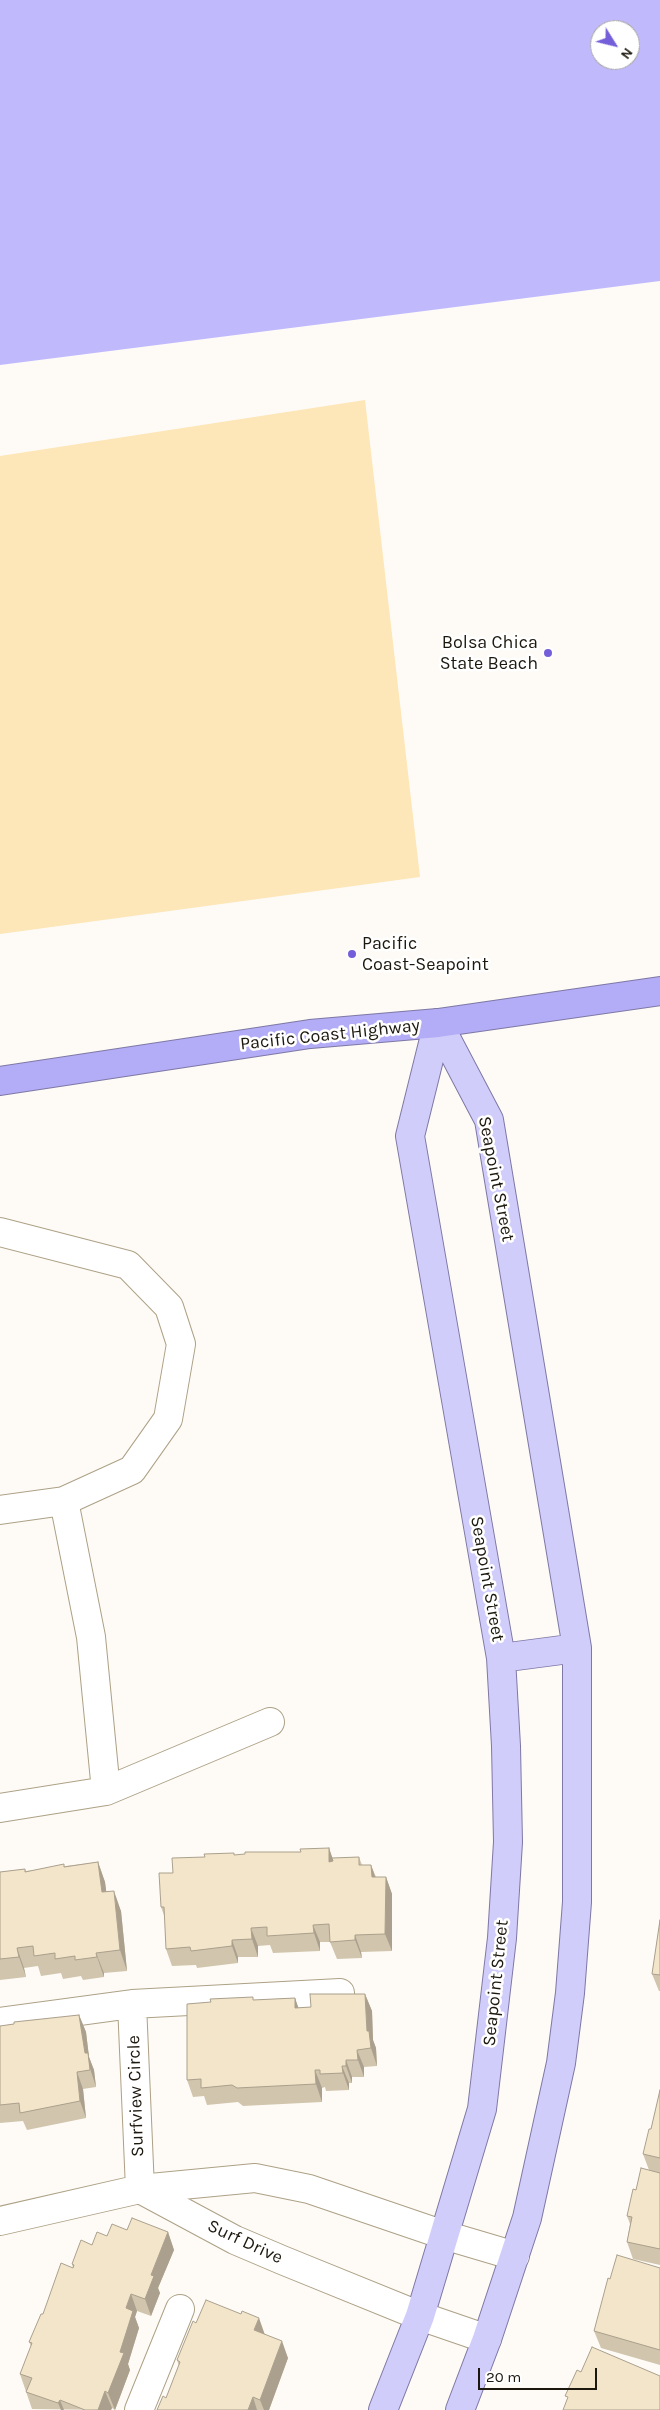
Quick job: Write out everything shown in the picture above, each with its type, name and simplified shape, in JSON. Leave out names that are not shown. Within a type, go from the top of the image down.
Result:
[{"type":"highway","name":"Pacific Coast Highway","points":[[0,1081],[310,1034],[438,1023],[660,991]]},
{"type":"main road","name":"Seapoint Street","points":[[438,1023],[489,1120],[577,1648],[577,1902],[570,1993],[561,2063],[549,2126],[527,2218],[488,2339],[460,2410]]},
{"type":"main road","name":"Seapoint Street","points":[[383,2410],[420,2316],[482,2109],[502,1938],[508,1842],[506,1746],[501,1658],[410,1136],[438,1023]]},
{"type":"main road","points":[[501,1658],[577,1648]]},
{"type":"street","points":[[0,1232],[128,1265],[169,1307],[181,1344],[168,1419],[132,1470],[64,1501],[0,1510]]},
{"type":"street","points":[[64,1501],[91,1637],[106,1791]]},
{"type":"street","points":[[0,1808],[106,1791],[270,1722]]},
{"type":"street","points":[[0,2022],[132,2004],[340,1993]]},
{"type":"street","name":"Surfview Circle","points":[[132,2004],[140,2189]]},
{"type":"street","points":[[0,2221],[140,2189],[255,2178],[309,2189],[444,2235],[515,2256]]},
{"type":"street","name":"Surf Drive","points":[[140,2189],[235,2240],[420,2316],[488,2339]]},
{"type":"street","points":[[139,2410],[180,2309]]},
{"type":"shaded area","points":[[0,0],[660,0],[660,281],[0,365]]},
{"type":"shaded area","name":"Bolsa Chica State Beach","points":[[365,400],[420,877],[0,934],[0,456]]},
{"type":"building","points":[[329,1848],[329,1862],[333,1861],[332,1858],[359,1857],[359,1865],[371,1865],[372,1877],[386,1877],[385,1934],[355,1935],[355,1940],[330,1942],[329,1924],[313,1925],[314,1933],[267,1936],[267,1927],[251,1928],[252,1939],[232,1940],[232,1946],[191,1951],[190,1947],[166,1949],[164,1907],[161,1907],[159,1873],[173,1873],[172,1858],[205,1857],[204,1854],[234,1853],[234,1855],[245,1854],[245,1852],[301,1852],[300,1849]]},
{"type":"building","points":[[98,1862],[102,1892],[114,1891],[120,1950],[96,1953],[97,1957],[75,1960],[75,1956],[55,1959],[55,1953],[34,1956],[33,1946],[17,1948],[19,1957],[0,1959],[0,1872],[25,1869],[25,1872],[64,1864],[64,1867]]},
{"type":"building","points":[[660,1920],[660,1975],[652,1974]]},
{"type":"building","points":[[310,1994],[365,1994],[367,2031],[369,2031],[371,2048],[357,2050],[358,2060],[346,2060],[346,2066],[342,2066],[343,2073],[320,2074],[320,2070],[315,2070],[316,2084],[237,2088],[232,2085],[201,2088],[201,2079],[187,2080],[187,2004],[211,2002],[210,1999],[253,1997],[253,2000],[295,1998],[295,2008],[311,2007]]},
{"type":"building","points":[[79,2015],[85,2053],[88,2053],[90,2070],[77,2072],[80,2101],[20,2113],[19,2103],[0,2105],[0,2026],[14,2024],[14,2022]]},
{"type":"building","points":[[660,2090],[660,2158],[643,2154]]},
{"type":"building","points":[[641,2168],[660,2173],[660,2249],[627,2242],[632,2217],[627,2216],[633,2189],[636,2190]]},
{"type":"building","points":[[132,2218],[168,2232],[151,2275],[154,2276],[145,2299],[131,2294],[126,2308],[133,2311],[120,2352],[124,2353],[108,2393],[105,2391],[98,2410],[85,2410],[60,2400],[58,2403],[26,2392],[32,2378],[20,2374],[32,2343],[29,2342],[41,2314],[43,2314],[61,2263],[73,2268],[74,2265],[72,2264],[81,2240],[92,2245],[97,2232],[107,2236],[112,2224],[127,2230]]},
{"type":"building","points":[[617,2255],[660,2268],[660,2350],[594,2331],[608,2278],[610,2279]]},
{"type":"building","points":[[206,2300],[241,2314],[242,2311],[259,2318],[254,2330],[282,2341],[260,2400],[253,2397],[248,2410],[157,2410],[163,2396],[166,2398],[180,2362],[177,2360],[193,2321],[196,2323]]},
{"type":"building","points":[[592,2347],[660,2376],[660,2410],[563,2410],[568,2397],[565,2396],[577,2370],[581,2372]]},
{"type":"place","name":"Bolsa Chica State Beach","points":[[548,653]]},
{"type":"place","name":"Pacific Coast-Seapoint","points":[[352,954]]}]
